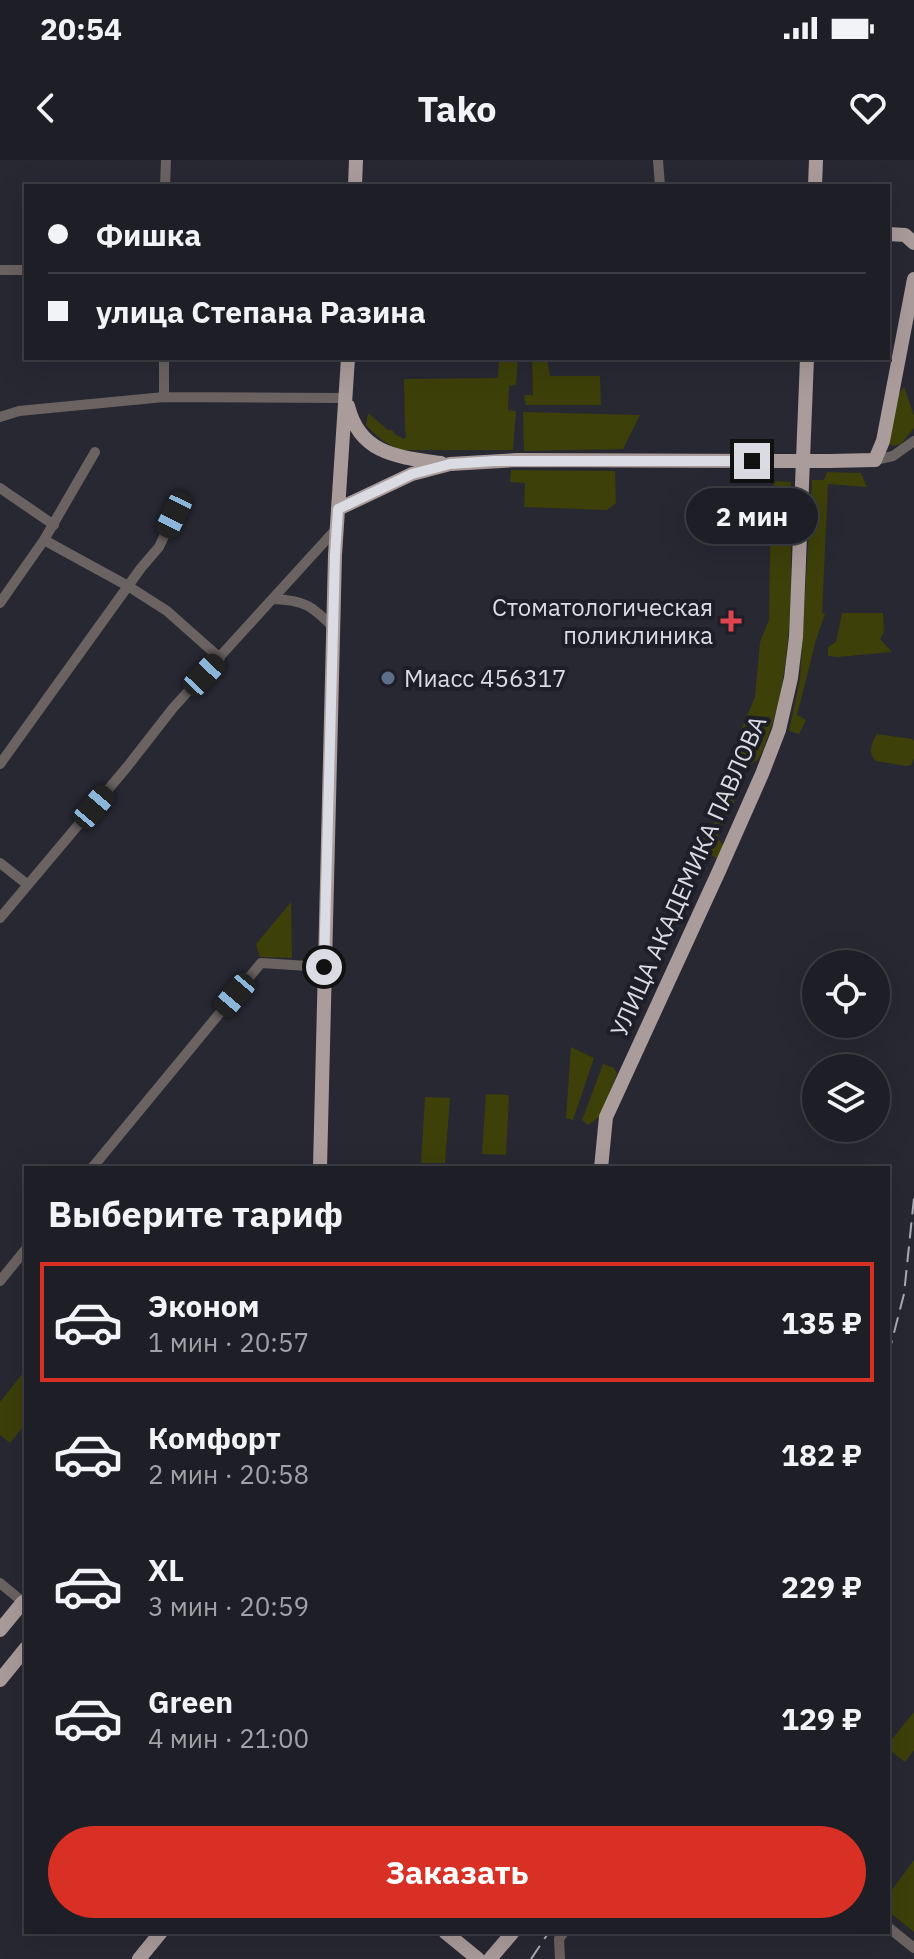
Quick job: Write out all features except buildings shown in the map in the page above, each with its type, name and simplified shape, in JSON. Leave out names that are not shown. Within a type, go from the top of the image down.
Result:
[{"type":"main road","points":[[355,184],[356,160]]},
{"type":"main road","points":[[815,184],[816,160]]},
{"type":"main road","points":[[890,234],[905,235],[914,243]]},
{"type":"main road","points":[[338,509],[412,474],[450,464],[494,461],[875,460],[883,441],[914,279]]},
{"type":"main road","points":[[320,1166],[337,528],[348,360]]},
{"type":"main road","name":"УЛИЦА АКАДЕМИКА ПАВЛОВА","points":[[601,1166],[606,1117],[738,829],[779,730],[791,678],[796,637],[807,360]]},
{"type":"main road","points":[[346,398],[351,418],[360,433],[378,448],[397,457],[450,464]]},
{"type":"main road","points":[[0,1630],[24,1603]]},
{"type":"main road","points":[[0,1680],[24,1650]]},
{"type":"main road","points":[[139,1959],[159,1934]]},
{"type":"main road","points":[[447,1934],[478,1959]]},
{"type":"main road","points":[[490,1959],[511,1934]]},
{"type":"street","points":[[165,184],[166,160]]},
{"type":"street","points":[[658,160],[660,184]]},
{"type":"street","points":[[0,270],[24,270]]},
{"type":"street","points":[[164,360],[164,397]]},
{"type":"street","points":[[0,417],[19,411],[164,397],[346,398]]},
{"type":"street","points":[[875,460],[893,456],[914,441]]},
{"type":"street","points":[[0,603],[54,525],[95,452]]},
{"type":"street","points":[[0,488],[54,525]]},
{"type":"street","points":[[0,764],[159,547],[174,515]]},
{"type":"street","points":[[0,918],[173,708],[337,528]]},
{"type":"street","points":[[44,540],[167,611],[220,658]]},
{"type":"street","points":[[273,599],[307,604],[334,628]]},
{"type":"street","points":[[0,863],[28,885]]},
{"type":"street","points":[[94,1166],[261,963],[324,967]]},
{"type":"street","points":[[0,1281],[24,1251]]},
{"type":"street","points":[[0,1583],[24,1603]]},
{"type":"street","points":[[890,1929],[914,1948]]},
{"type":"street","points":[[560,1959],[559,1939],[563,1934]]},
{"type":"shaded area","points":[[499,360],[518,360],[516,385],[509,386],[508,410],[516,411],[513,450],[402,450],[382,440],[366,425],[368,413],[388,430],[404,439],[406,437],[404,379],[498,378]]},
{"type":"shaded area","points":[[532,360],[547,360],[550,376],[600,376],[601,405],[526,405],[524,395],[533,395]]},
{"type":"shaded area","points":[[904,387],[914,416],[914,428],[901,444],[893,446],[890,439],[896,398]]},
{"type":"shaded area","points":[[523,412],[640,415],[623,449],[524,451]]},
{"type":"shaded area","points":[[511,470],[615,471],[616,503],[607,510],[524,507],[525,483],[510,482]]},
{"type":"shaded area","points":[[827,472],[861,473],[867,487],[828,484],[822,613],[825,614],[797,715],[806,720],[799,734],[789,731],[800,679],[812,480],[824,480]]},
{"type":"shaded area","points":[[775,481],[791,482],[791,586],[781,691],[760,756],[739,772],[727,790],[717,787],[755,697],[760,642],[769,620],[771,491]]},
{"type":"shaded area","points":[[842,613],[883,613],[884,632],[880,639],[892,652],[828,656],[828,647],[836,642]]},
{"type":"shaded area","points":[[877,734],[912,739],[914,758],[911,765],[876,761],[871,751]]},
{"type":"shaded area","points":[[730,793],[737,795],[717,838],[726,847],[721,857],[716,858],[695,846],[706,824],[713,826]]},
{"type":"shaded area","points":[[291,902],[292,958],[260,957],[256,944]]},
{"type":"shaded area","points":[[571,1047],[594,1058],[573,1120],[566,1118]]},
{"type":"shaded area","points":[[603,1064],[614,1068],[617,1074],[599,1117],[588,1125],[582,1120]]},
{"type":"shaded area","points":[[486,1094],[509,1095],[506,1155],[482,1154]]},
{"type":"shaded area","points":[[425,1097],[450,1098],[445,1163],[421,1163]]},
{"type":"shaded area","points":[[24,1372],[24,1426],[10,1443],[0,1435],[0,1402]]},
{"type":"shaded area","points":[[914,1712],[914,1750],[905,1762],[890,1751],[890,1742]]},
{"type":"shaded area","points":[[914,1860],[914,1932],[890,1913],[890,1892]]},
{"type":"railway","points":[[890,1348],[904,1294],[914,1198]]},
{"type":"railway","points":[[531,1959],[548,1934]]},
{"type":"place","name":"Стоматологическая поликлиника","points":[[731,621]]},
{"type":"place","name":"Миасс 456317","points":[[388,678]]},
{"type":"route","points":[[324,967],[338,509],[412,474],[450,464],[494,461],[752,461]]}]
